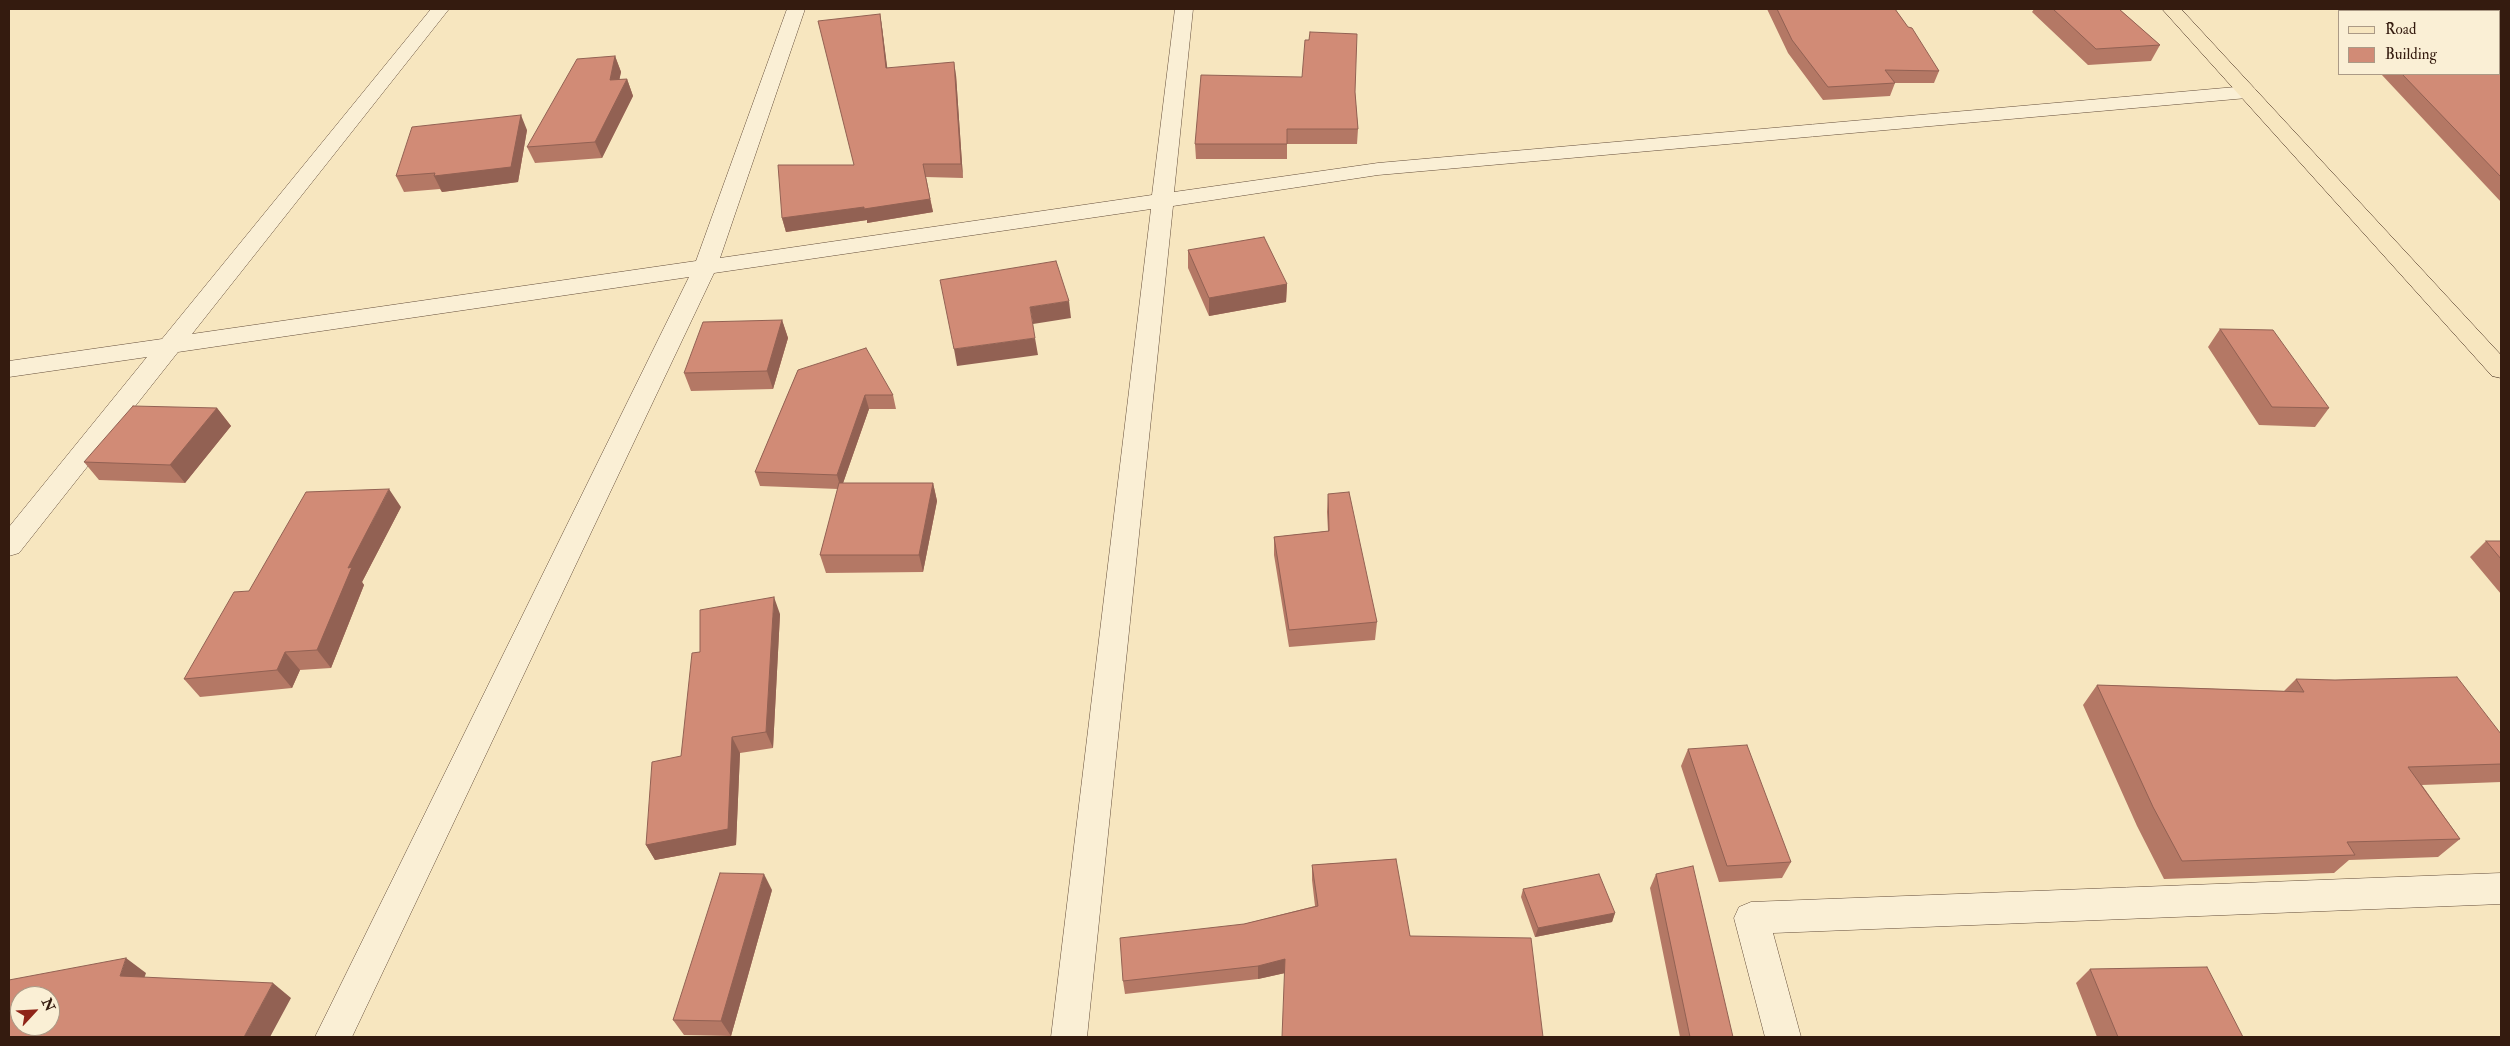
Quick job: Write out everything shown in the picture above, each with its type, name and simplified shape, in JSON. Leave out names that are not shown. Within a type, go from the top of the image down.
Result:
[{"type":"main road","points":[[2171,9],[2501,370]]},
{"type":"street","points":[[9,546],[440,9]]},
{"type":"street","points":[[333,1037],[705,268],[796,9]]},
{"type":"street","points":[[1069,1037],[1184,9]]},
{"type":"street","points":[[9,369],[1378,169],[2247,92]]},
{"type":"street","points":[[1783,1037],[1750,918],[2501,888]]},
{"type":"building","points":[[1777,9],[1895,9],[1908,27],[1912,28],[1939,71],[1885,70],[1895,83],[1828,87],[1792,40]]},
{"type":"building","points":[[2053,9],[2119,9],[2160,45],[2096,49]]},
{"type":"building","points":[[880,14],[886,68],[954,62],[961,164],[923,164],[930,199],[864,209],[864,207],[782,218],[778,165],[854,165],[818,21]]},
{"type":"building","points":[[1310,32],[1357,34],[1355,92],[1358,129],[1287,129],[1287,144],[1195,144],[1201,75],[1302,77],[1305,40],[1309,40]]},
{"type":"building","points":[[615,56],[610,80],[627,79],[595,142],[527,147],[577,59]]},
{"type":"building","points":[[2501,71],[2501,177],[2403,75],[2500,75]]},
{"type":"building","points":[[521,115],[511,167],[434,176],[435,173],[396,176],[412,127]]},
{"type":"building","points":[[1264,237],[1287,284],[1209,298],[1188,250]]},
{"type":"building","points":[[1056,261],[1069,301],[1030,307],[1035,338],[954,349],[940,280]]},
{"type":"building","points":[[782,320],[767,371],[684,373],[703,322]]},
{"type":"building","points":[[2220,329],[2273,330],[2329,408],[2272,407]]},
{"type":"building","points":[[866,348],[893,395],[865,395],[837,475],[755,472],[798,370]]},
{"type":"building","points":[[133,406],[217,408],[170,465],[84,462]]},
{"type":"building","points":[[839,483],[933,483],[919,555],[820,555]]},
{"type":"building","points":[[389,489],[348,568],[352,567],[317,650],[285,652],[277,670],[184,679],[234,592],[249,591],[306,492]]},
{"type":"building","points":[[1349,492],[1377,622],[1289,630],[1274,537],[1329,531],[1328,494]]},
{"type":"building","points":[[2486,541],[2501,541],[2501,559]]},
{"type":"building","points":[[774,597],[766,732],[732,737],[728,829],[646,845],[652,762],[681,756],[692,653],[700,652],[700,610]]},
{"type":"building","points":[[2457,677],[2501,734],[2501,764],[2408,767],[2460,839],[2347,842],[2355,855],[2182,861],[2153,807],[2097,685],[2304,692],[2296,679]]},
{"type":"building","points":[[1747,745],[1791,862],[1727,866],[1688,749]]},
{"type":"building","points":[[1396,859],[1410,936],[1531,938],[1543,1037],[1282,1037],[1285,959],[1258,966],[1123,981],[1120,938],[1244,924],[1318,906],[1312,865]]},
{"type":"building","points":[[1693,866],[1733,1037],[1690,1037],[1656,874]]},
{"type":"building","points":[[720,873],[764,874],[721,1021],[673,1020]]},
{"type":"building","points":[[1599,874],[1615,913],[1538,928],[1523,889]]},
{"type":"building","points":[[126,958],[120,976],[273,983],[244,1037],[9,1037],[9,980]]},
{"type":"building","points":[[2207,967],[2243,1037],[2118,1037],[2090,969]]}]
